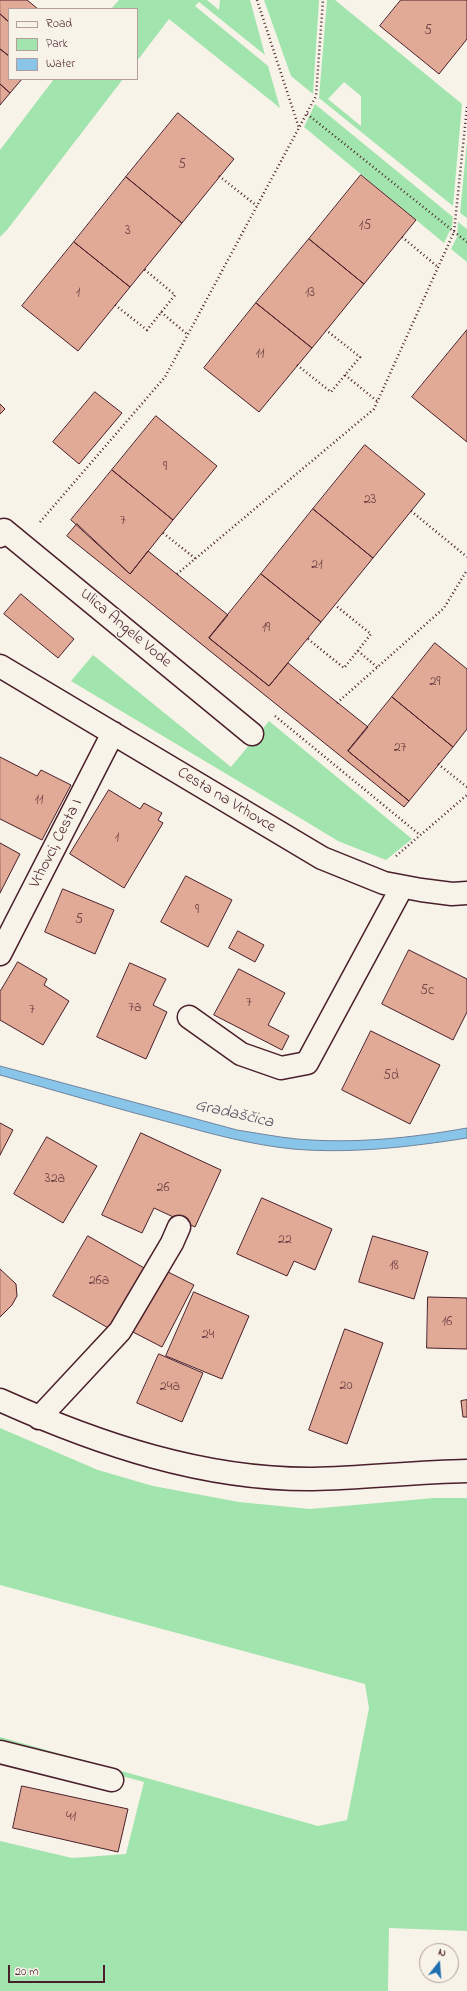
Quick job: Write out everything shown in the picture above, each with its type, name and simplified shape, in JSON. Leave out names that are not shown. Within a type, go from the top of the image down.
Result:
[{"type":"street","name":"Ulica Angele Vode","points":[[0,536],[4,530],[252,734]]},
{"type":"street","name":"Cesta na Vrhovce","points":[[0,666],[322,858],[371,878],[402,887],[452,894],[467,894]]},
{"type":"street","name":"Vrhovci, Cesta I","points":[[0,954],[113,733]]},
{"type":"street","points":[[189,1017],[242,1054],[281,1068],[307,1062],[402,887]]},
{"type":"street","points":[[39,1418],[120,1331],[172,1243],[179,1227]]},
{"type":"street","points":[[0,1400],[39,1418],[105,1442],[174,1462],[230,1472],[312,1479],[467,1471]]},
{"type":"street","points":[[0,1752],[112,1780]]},
{"type":"path","points":[[257,0],[299,128]]},
{"type":"path","points":[[45,526],[39,521],[165,376],[307,114],[316,96],[323,0]]},
{"type":"path","points":[[177,574],[196,560],[374,409],[454,232],[467,107]]},
{"type":"path","points":[[307,114],[467,242]]},
{"type":"path","points":[[220,176],[257,206]]},
{"type":"path","points":[[402,237],[438,267]]},
{"type":"path","points":[[115,304],[147,330],[175,295],[144,270]]},
{"type":"path","points":[[161,312],[188,335]]},
{"type":"path","points":[[297,365],[331,392],[360,357],[326,330]]},
{"type":"path","points":[[345,375],[377,401]]},
{"type":"path","points":[[411,511],[467,556]]},
{"type":"path","points":[[163,533],[196,560]]},
{"type":"path","points":[[337,703],[444,608],[467,570]]},
{"type":"path","points":[[308,639],[344,668],[358,651],[371,634],[335,605]]},
{"type":"path","points":[[358,651],[377,667]]},
{"type":"path","points":[[273,714],[420,836]]},
{"type":"path","points":[[438,764],[467,787]]},
{"type":"path","points":[[371,878],[467,795]]},
{"type":"green space","points":[[119,0],[207,0],[219,10],[220,0],[250,0],[265,55],[199,2],[195,6],[268,66],[280,108],[169,19],[138,60],[138,8],[112,8]]},
{"type":"green space","points":[[264,0],[319,0],[313,94],[291,76]]},
{"type":"green space","points":[[327,0],[335,0],[462,104],[453,206],[319,98]],"holes":[[[344,82],[361,96],[361,126],[328,99]]]},
{"type":"green space","points":[[53,80],[122,80],[7,230],[0,237],[0,150]]},
{"type":"green space","points":[[315,104],[453,217],[452,226],[444,243],[304,127]]},
{"type":"green space","points":[[467,142],[467,218],[460,213]]},
{"type":"green space","points":[[458,222],[467,229],[467,262],[451,249],[457,237]]},
{"type":"green space","points":[[93,655],[231,767],[269,721],[412,839],[386,860],[338,841],[71,681]]},
{"type":"green space","points":[[0,1428],[98,1470],[153,1486],[239,1502],[310,1509],[434,1498],[467,1498],[467,1931],[389,1928],[388,1991],[0,1991],[0,1841],[72,1858],[126,1854],[144,1782],[0,1743],[0,1737],[318,1826],[347,1820],[369,1708],[365,1684],[0,1585]]},
{"type":"water","name":"Gradaščica","points":[[0,1066],[237,1130],[274,1136],[297,1139],[340,1141],[425,1135],[467,1128],[467,1138],[402,1147],[359,1150],[337,1151],[278,1147],[232,1139],[0,1075]]},
{"type":"building","points":[[0,0],[27,0],[37,8],[8,8],[8,21],[0,14]]},
{"type":"building","points":[[401,0],[467,0],[467,39],[439,74],[380,26]]},
{"type":"building","points":[[0,14],[8,21],[8,55],[0,49]]},
{"type":"building","points":[[0,49],[8,55],[8,80],[21,80],[10,93],[0,84]]},
{"type":"building","points":[[0,84],[10,93],[0,105]]},
{"type":"building","points":[[178,113],[234,159],[182,223],[126,177]]},
{"type":"building","points":[[361,175],[416,220],[364,284],[309,239]]},
{"type":"building","points":[[126,177],[182,223],[130,287],[74,242]]},
{"type":"building","points":[[309,239],[364,284],[312,348],[256,303]]},
{"type":"building","points":[[74,242],[130,287],[78,351],[22,306]]},
{"type":"building","points":[[256,303],[312,348],[259,412],[204,368]]},
{"type":"building","points":[[467,330],[467,442],[412,397]]},
{"type":"building","points":[[95,392],[122,413],[79,464],[53,442]]},
{"type":"building","points":[[0,404],[5,409],[0,414]]},
{"type":"building","points":[[156,416],[217,466],[173,520],[112,470]]},
{"type":"building","points":[[365,445],[425,494],[373,558],[313,509]]},
{"type":"building","points":[[112,470],[173,520],[130,574],[71,520]]},
{"type":"building","points":[[313,509],[373,558],[321,622],[261,574]]},
{"type":"building","points":[[77,524],[130,574],[148,551],[228,615],[209,638],[269,686],[288,663],[368,727],[348,751],[409,801],[404,807],[67,536]]},
{"type":"building","points":[[261,574],[321,622],[269,686],[209,638]]},
{"type":"building","points":[[21,594],[74,639],[58,658],[4,614]]},
{"type":"building","points":[[435,643],[467,669],[467,729],[453,747],[392,697]]},
{"type":"building","points":[[392,697],[453,747],[409,801],[348,751]]},
{"type":"building","points":[[0,757],[37,776],[41,770],[71,785],[42,840],[0,819]]},
{"type":"building","points":[[109,790],[140,809],[144,803],[162,813],[158,820],[163,823],[124,888],[70,854]]},
{"type":"building","points":[[0,843],[20,854],[0,893]]},
{"type":"building","points":[[186,876],[232,900],[208,947],[161,922]]},
{"type":"building","points":[[63,889],[114,910],[95,954],[45,932]]},
{"type":"building","points":[[238,931],[264,945],[255,962],[229,948]]},
{"type":"building","points":[[409,950],[467,979],[467,1012],[453,1040],[382,1004]]},
{"type":"building","points":[[18,962],[47,979],[44,985],[69,1001],[43,1045],[0,1020],[0,992]]},
{"type":"building","points":[[130,963],[166,979],[153,1005],[167,1012],[146,1059],[97,1037]]},
{"type":"building","points":[[239,969],[285,993],[268,1025],[289,1036],[282,1050],[214,1015]]},
{"type":"building","points":[[371,1031],[440,1065],[410,1124],[342,1090]]},
{"type":"building","points":[[0,1123],[13,1130],[0,1155]]},
{"type":"building","points":[[141,1133],[221,1170],[195,1227],[154,1208],[142,1233],[102,1215]]},
{"type":"building","points":[[47,1137],[97,1166],[63,1223],[14,1194]]},
{"type":"building","points":[[262,1198],[332,1229],[315,1270],[294,1261],[287,1276],[237,1254]]},
{"type":"building","points":[[88,1236],[146,1269],[110,1329],[53,1296]]},
{"type":"building","points":[[373,1236],[428,1252],[414,1299],[359,1282]]},
{"type":"building","points":[[0,1269],[16,1284],[17,1296],[12,1305],[0,1317]]},
{"type":"building","points":[[162,1269],[194,1285],[162,1347],[131,1331]]},
{"type":"building","points":[[194,1292],[249,1316],[222,1379],[166,1356]]},
{"type":"building","points":[[428,1297],[467,1298],[467,1349],[427,1348]]},
{"type":"building","points":[[345,1329],[383,1343],[347,1444],[309,1430]]},
{"type":"building","points":[[159,1354],[203,1373],[182,1422],[137,1403]]},
{"type":"building","points":[[467,1400],[467,1417],[463,1417],[461,1401]]},
{"type":"building","points":[[22,1786],[128,1809],[118,1852],[13,1828]]}]
